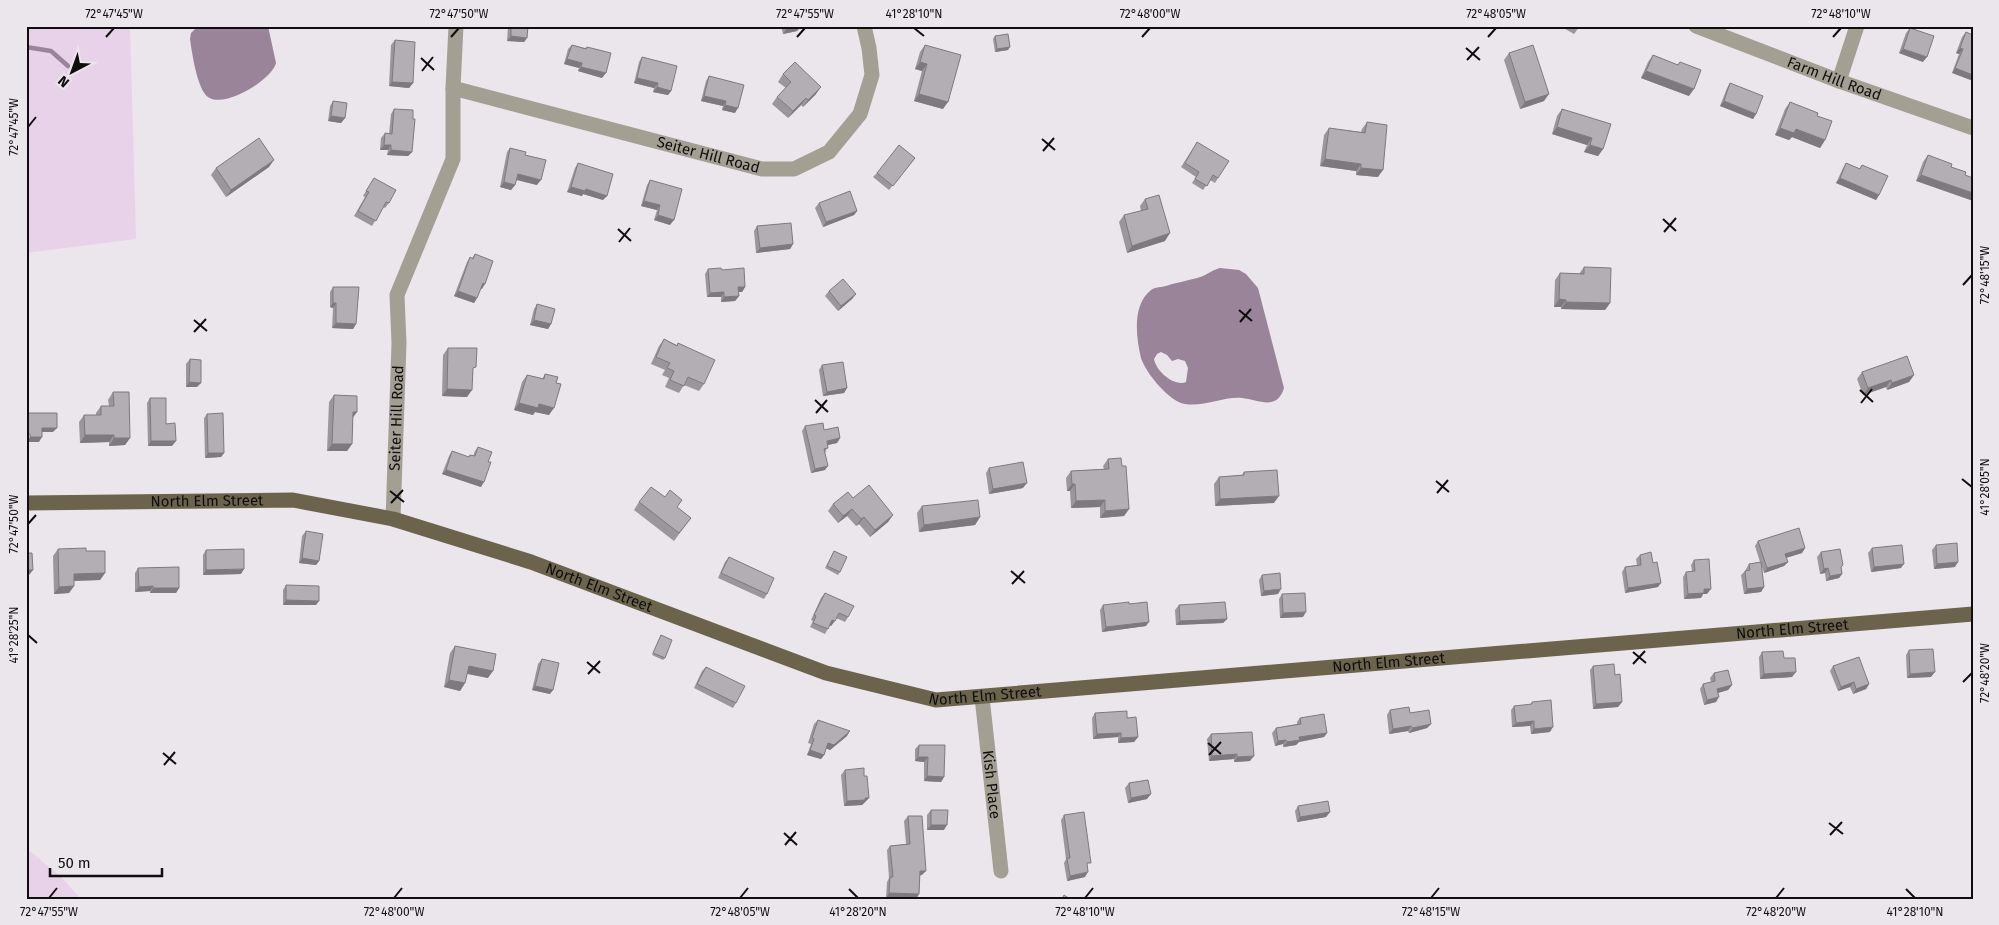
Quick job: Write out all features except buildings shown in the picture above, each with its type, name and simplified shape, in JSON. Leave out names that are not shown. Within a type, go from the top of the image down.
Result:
[{"type":"main road","name":"North Elm Street","points":[[26,503],[293,500],[394,519],[531,562],[826,673],[936,700],[1973,614]]},
{"type":"street","name":"Seiter Hill Road","points":[[394,519],[400,343],[397,295],[452,159],[456,26]]},
{"type":"street","name":"Seiter Hill Road","points":[[453,88],[762,169],[794,169],[829,152],[860,114],[872,75],[864,26]]},
{"type":"street","name":"Farm Hill Road","points":[[1696,26],[1839,81],[1973,128]]},
{"type":"street","points":[[1839,81],[1857,26]]},
{"type":"street","name":"Kish Place","points":[[982,697],[1001,871]]},
{"type":"shaded area","points":[[26,26],[130,26],[136,239],[26,253]]},
{"type":"shaded area","points":[[198,26],[268,26],[276,63],[273,70],[257,84],[235,96],[215,100],[208,97],[204,93],[198,79],[190,39],[191,33]]},
{"type":"shaded area","points":[[1220,268],[1239,270],[1246,274],[1258,288],[1284,388],[1277,400],[1261,402],[1235,398],[1204,404],[1181,403],[1169,396],[1157,384],[1147,371],[1141,358],[1137,322],[1138,313],[1145,296],[1154,288],[1203,276]],"holes":[[[1161,352],[1172,361],[1178,359],[1185,361],[1188,368],[1186,382],[1181,383],[1171,380],[1155,364],[1154,359],[1157,354]]]},
{"type":"shaded area","points":[[26,848],[61,877],[81,899],[26,899]]},
{"type":"waterway","points":[[26,47],[51,51],[68,66]]}]
